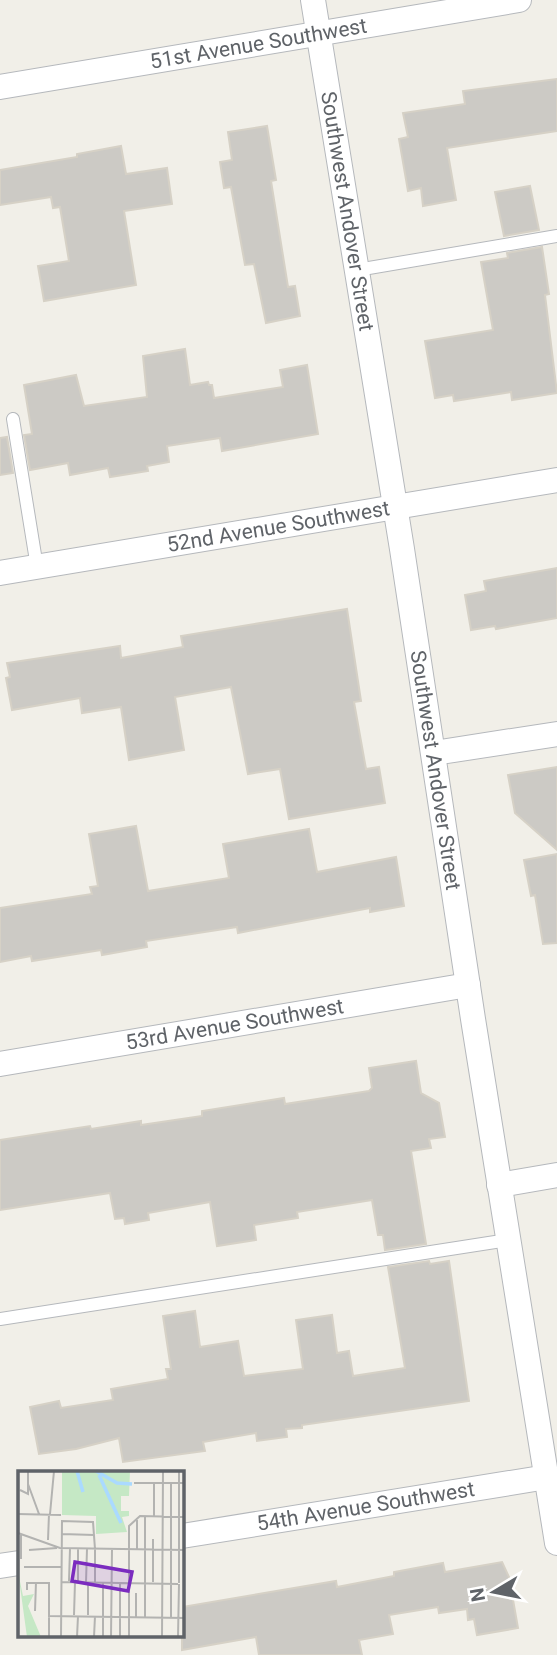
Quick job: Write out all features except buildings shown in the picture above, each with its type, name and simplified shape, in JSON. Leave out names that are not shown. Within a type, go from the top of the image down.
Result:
[{"type":"street","name":"Southwest Andover Street","points":[[313,0],[396,506],[499,1185],[557,1544]]},
{"type":"street","name":"51st Avenue Southwest","points":[[0,87],[519,0]]},
{"type":"street","name":"52nd Avenue Southwest","points":[[0,573],[557,480]]},
{"type":"street","points":[[434,753],[557,734]]},
{"type":"street","name":"53rd Avenue Southwest","points":[[0,1064],[468,985]]},
{"type":"street","points":[[499,1185],[557,1175]]},
{"type":"street","name":"54th Avenue Southwest","points":[[184,1536],[547,1477]]},
{"type":"street","points":[[0,1566],[18,1563]]},
{"type":"lane","points":[[357,270],[557,236]]},
{"type":"lane","points":[[13,419],[37,567]]},
{"type":"lane","points":[[0,1319],[508,1240]]}]
